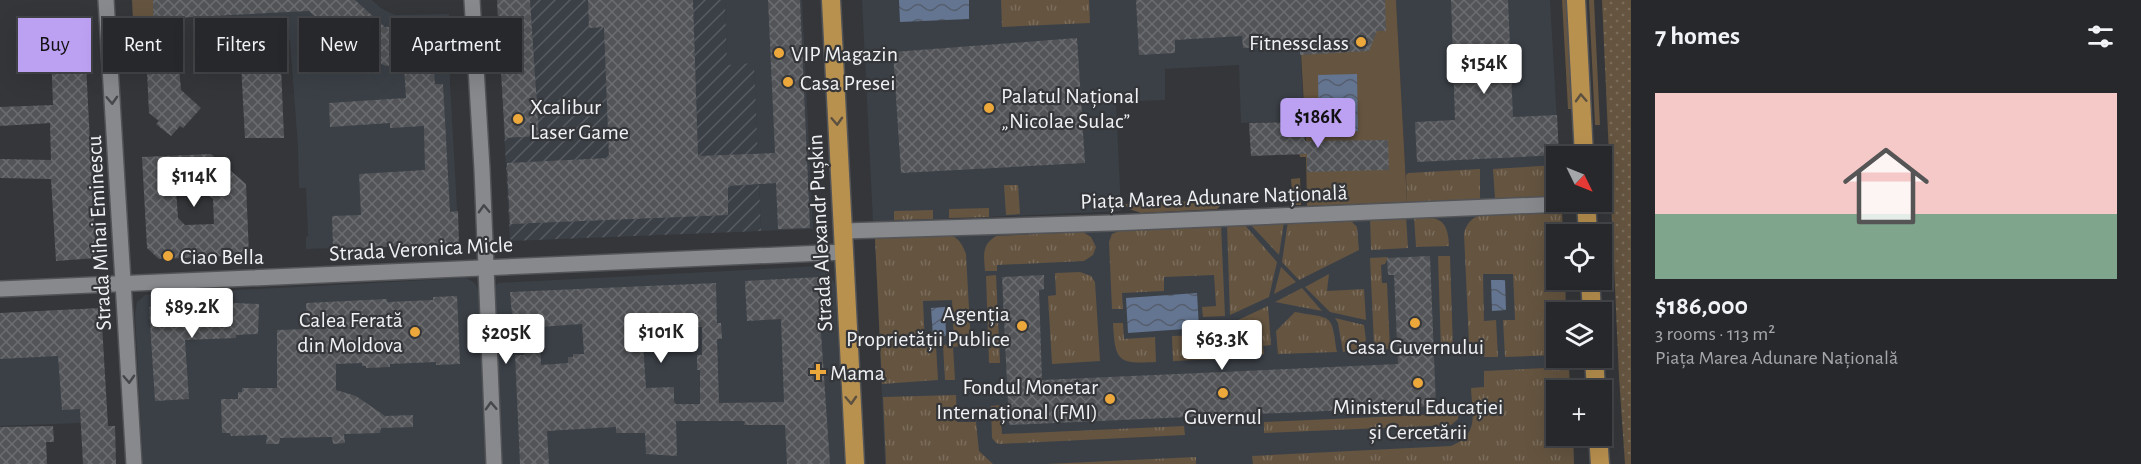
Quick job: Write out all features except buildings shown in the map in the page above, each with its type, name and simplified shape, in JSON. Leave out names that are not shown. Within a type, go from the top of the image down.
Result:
[{"type":"main road","name":"Strada Alexandr Pușkin","points":[[831,0],[855,464]]},
{"type":"main road","points":[[1576,0],[1583,146]]},
{"type":"main road","points":[[1599,446],[1600,464]]},
{"type":"street","name":"Strada Mihai Eminescu","points":[[106,0],[134,464]]},
{"type":"street","points":[[472,0],[494,464]]},
{"type":"street","name":"Piața Marea Adunare Națională","points":[[844,231],[1111,223],[1546,204]]},
{"type":"street","name":"Strada Veronica Micle","points":[[0,289],[845,252]]},
{"type":"shaded area","points":[[132,0],[372,0],[395,15],[449,14],[449,18],[391,18],[391,72],[450,72],[459,244],[306,249],[306,237],[308,236],[306,188],[299,188],[298,147],[287,18],[133,18]]},
{"type":"shaded area","points":[[497,0],[725,0],[727,65],[754,63],[761,231],[510,241],[501,72],[522,72],[522,18],[498,18]]},
{"type":"shaded area","points":[[725,0],[802,0],[813,229],[761,231],[754,64],[727,65]]},
{"type":"shaded area","points":[[862,0],[1298,0],[1304,121],[1241,123],[1239,65],[1165,69],[1165,100],[1116,102],[1121,211],[873,222]]},
{"type":"shaded area","points":[[1396,0],[1550,0],[1558,146],[1546,146],[1546,197],[1407,202]]},
{"type":"shaded area","name":"Guvernul","points":[[1435,214],[1481,215],[1546,230],[1546,290],[1565,290],[1566,302],[1546,302],[1546,368],[1569,368],[1569,380],[1546,380],[1546,446],[1573,446],[1574,464],[885,464],[875,239]]},
{"type":"shaded area","points":[[819,266],[829,273],[835,284],[844,464],[501,464],[494,288],[498,283]]},
{"type":"shaded area","points":[[466,278],[475,283],[479,292],[486,464],[143,464],[135,314],[137,302],[145,295]]},
{"type":"shaded area","points":[[101,308],[106,422],[0,426],[0,313]]},
{"type":"green space","points":[[132,0],[153,0],[154,18],[133,18]]},
{"type":"green space","points":[[1001,0],[1089,0],[1090,23],[1002,27]]},
{"type":"green space","points":[[1298,0],[1396,0],[1407,202],[1307,206],[1306,157],[1300,157],[1299,153],[1306,141]]},
{"type":"green space","points":[[1562,0],[1567,0],[1572,109],[1568,109]]},
{"type":"green space","points":[[1589,0],[1594,0],[1600,125],[1595,125]]},
{"type":"green space","points":[[1602,0],[1631,0],[1631,464],[1625,464],[1612,212],[1612,146],[1609,146]]},
{"type":"green space","points":[[1546,166],[1546,197],[1495,199],[1493,169]]},
{"type":"green space","points":[[1480,169],[1480,200],[1407,202],[1406,175],[1408,173]]},
{"type":"green space","points":[[1300,178],[1301,205],[1293,205],[1291,179]]},
{"type":"green space","points":[[1004,185],[1018,185],[1020,214],[1006,215]]},
{"type":"green space","points":[[1222,200],[1222,204],[1217,209],[1141,213],[1129,209],[1124,204]]},
{"type":"green space","points":[[989,208],[989,217],[949,218],[949,209]]},
{"type":"green space","points":[[933,210],[933,219],[894,220],[894,211]]},
{"type":"green space","points":[[1562,212],[1563,224],[1546,224],[1546,290],[1565,290],[1566,302],[1546,302],[1546,355],[1505,357],[1503,320],[1515,320],[1513,274],[1483,274],[1484,321],[1496,320],[1498,357],[1484,357],[1483,342],[1469,343],[1464,234],[1470,222],[1481,215]]},
{"type":"green space","points":[[1406,216],[1408,248],[1371,250],[1370,217]]},
{"type":"green space","points":[[1414,217],[1440,221],[1446,230],[1449,246],[1416,247]]},
{"type":"green space","points":[[1350,220],[1357,227],[1359,250],[1299,280],[1282,262],[1288,221]]},
{"type":"green space","points":[[1284,222],[1279,255],[1249,223]]},
{"type":"green space","points":[[1243,223],[1277,262],[1269,297],[1230,315],[1227,224]]},
{"type":"green space","points":[[1221,224],[1225,316],[1203,317],[1202,307],[1216,306],[1214,275],[1164,277],[1164,291],[1122,293],[1123,309],[1112,309],[1109,242],[1112,234],[1119,231]]},
{"type":"green space","points":[[1083,232],[1091,237],[1096,247],[1093,255],[1084,261],[997,265],[997,271],[985,271],[986,247],[996,236]]},
{"type":"green space","points":[[940,233],[957,239],[966,254],[971,345],[953,347],[955,380],[945,380],[943,345],[954,344],[952,300],[923,301],[925,345],[936,345],[938,380],[882,384],[875,239]]},
{"type":"green space","points":[[1438,256],[1450,256],[1453,349],[1441,350]]},
{"type":"green space","points":[[1388,257],[1385,264],[1381,265],[1382,283],[1387,283],[1390,349],[1379,349],[1374,345],[1370,258]]},
{"type":"green space","points":[[1281,267],[1296,282],[1274,294]]},
{"type":"green space","points":[[1080,272],[1091,276],[1095,282],[1100,361],[1052,364],[1048,296],[1056,295],[1055,273]]},
{"type":"green space","points":[[1329,274],[1327,291],[1364,289],[1366,320],[1330,312],[1305,287]]},
{"type":"green space","points":[[996,275],[1000,363],[989,363],[986,276]]},
{"type":"green space","points":[[1302,288],[1322,311],[1275,302]]},
{"type":"green space","points":[[1268,306],[1271,345],[1263,346],[1264,354],[1227,357],[1225,322],[1238,320]]},
{"type":"green space","points":[[1295,312],[1324,317],[1328,320],[1333,330],[1337,352],[1278,354],[1276,331]]},
{"type":"green space","points":[[1335,318],[1364,325],[1366,340],[1359,349],[1343,352]]},
{"type":"green space","points":[[1221,321],[1222,359],[1173,361],[1172,336],[1205,335],[1204,322]]},
{"type":"green space","points":[[1113,323],[1123,323],[1124,339],[1155,337],[1156,362],[1134,362],[1121,358],[1115,346]]},
{"type":"green space","points":[[1569,368],[1570,380],[1546,380],[1546,446],[1573,446],[1574,464],[1253,464],[1252,456],[1451,446],[1466,436],[1470,429],[1473,415],[1471,388],[1484,387],[1484,371]]},
{"type":"green space","points":[[956,395],[957,422],[976,422],[979,451],[993,464],[886,464],[883,397]]},
{"type":"green space","points":[[1000,405],[1002,434],[1184,426],[1185,435],[1000,444],[992,438],[991,406]]},
{"type":"green space","points":[[1459,408],[1458,419],[1451,425],[1264,433],[1264,422],[1447,414],[1447,409]]},
{"type":"green space","points":[[1196,457],[1196,464],[1046,464]]},
{"type":"water","points":[[899,0],[969,0],[969,19],[900,22]]},
{"type":"water","points":[[1357,74],[1358,131],[1319,133],[1318,75]]},
{"type":"water","points":[[1491,280],[1505,280],[1506,310],[1492,311]]},
{"type":"water","points":[[1197,293],[1199,328],[1128,333],[1126,298]]},
{"type":"water","points":[[945,307],[946,336],[933,337],[931,308]]},
{"type":"place","name":"Fitnessclass","points":[[1361,42]]},
{"type":"place","name":"VIP Magazin","points":[[779,53]]},
{"type":"place","name":"Casa Presei","points":[[788,82]]},
{"type":"place","name":"Palatul Național „Nicolae Sulac”","points":[[989,108]]},
{"type":"place","name":"Xcalibur Laser Game","points":[[518,119]]},
{"type":"place","name":"Ciao Bella","points":[[168,256]]},
{"type":"place","name":"Casa Guvernului","points":[[1415,323]]},
{"type":"place","name":"Agenția Proprietății Publice","points":[[1022,326]]},
{"type":"place","name":"Calea Ferată din Moldova","points":[[415,332]]},
{"type":"place","name":"Mama","points":[[818,372]]},
{"type":"place","name":"Ministerul Educației și Cercetării","points":[[1418,383]]},
{"type":"place","name":"Guvernul","points":[[1223,393]]},
{"type":"place","name":"Fondul Monetar Internațional (FMI)","points":[[1110,399]]}]
